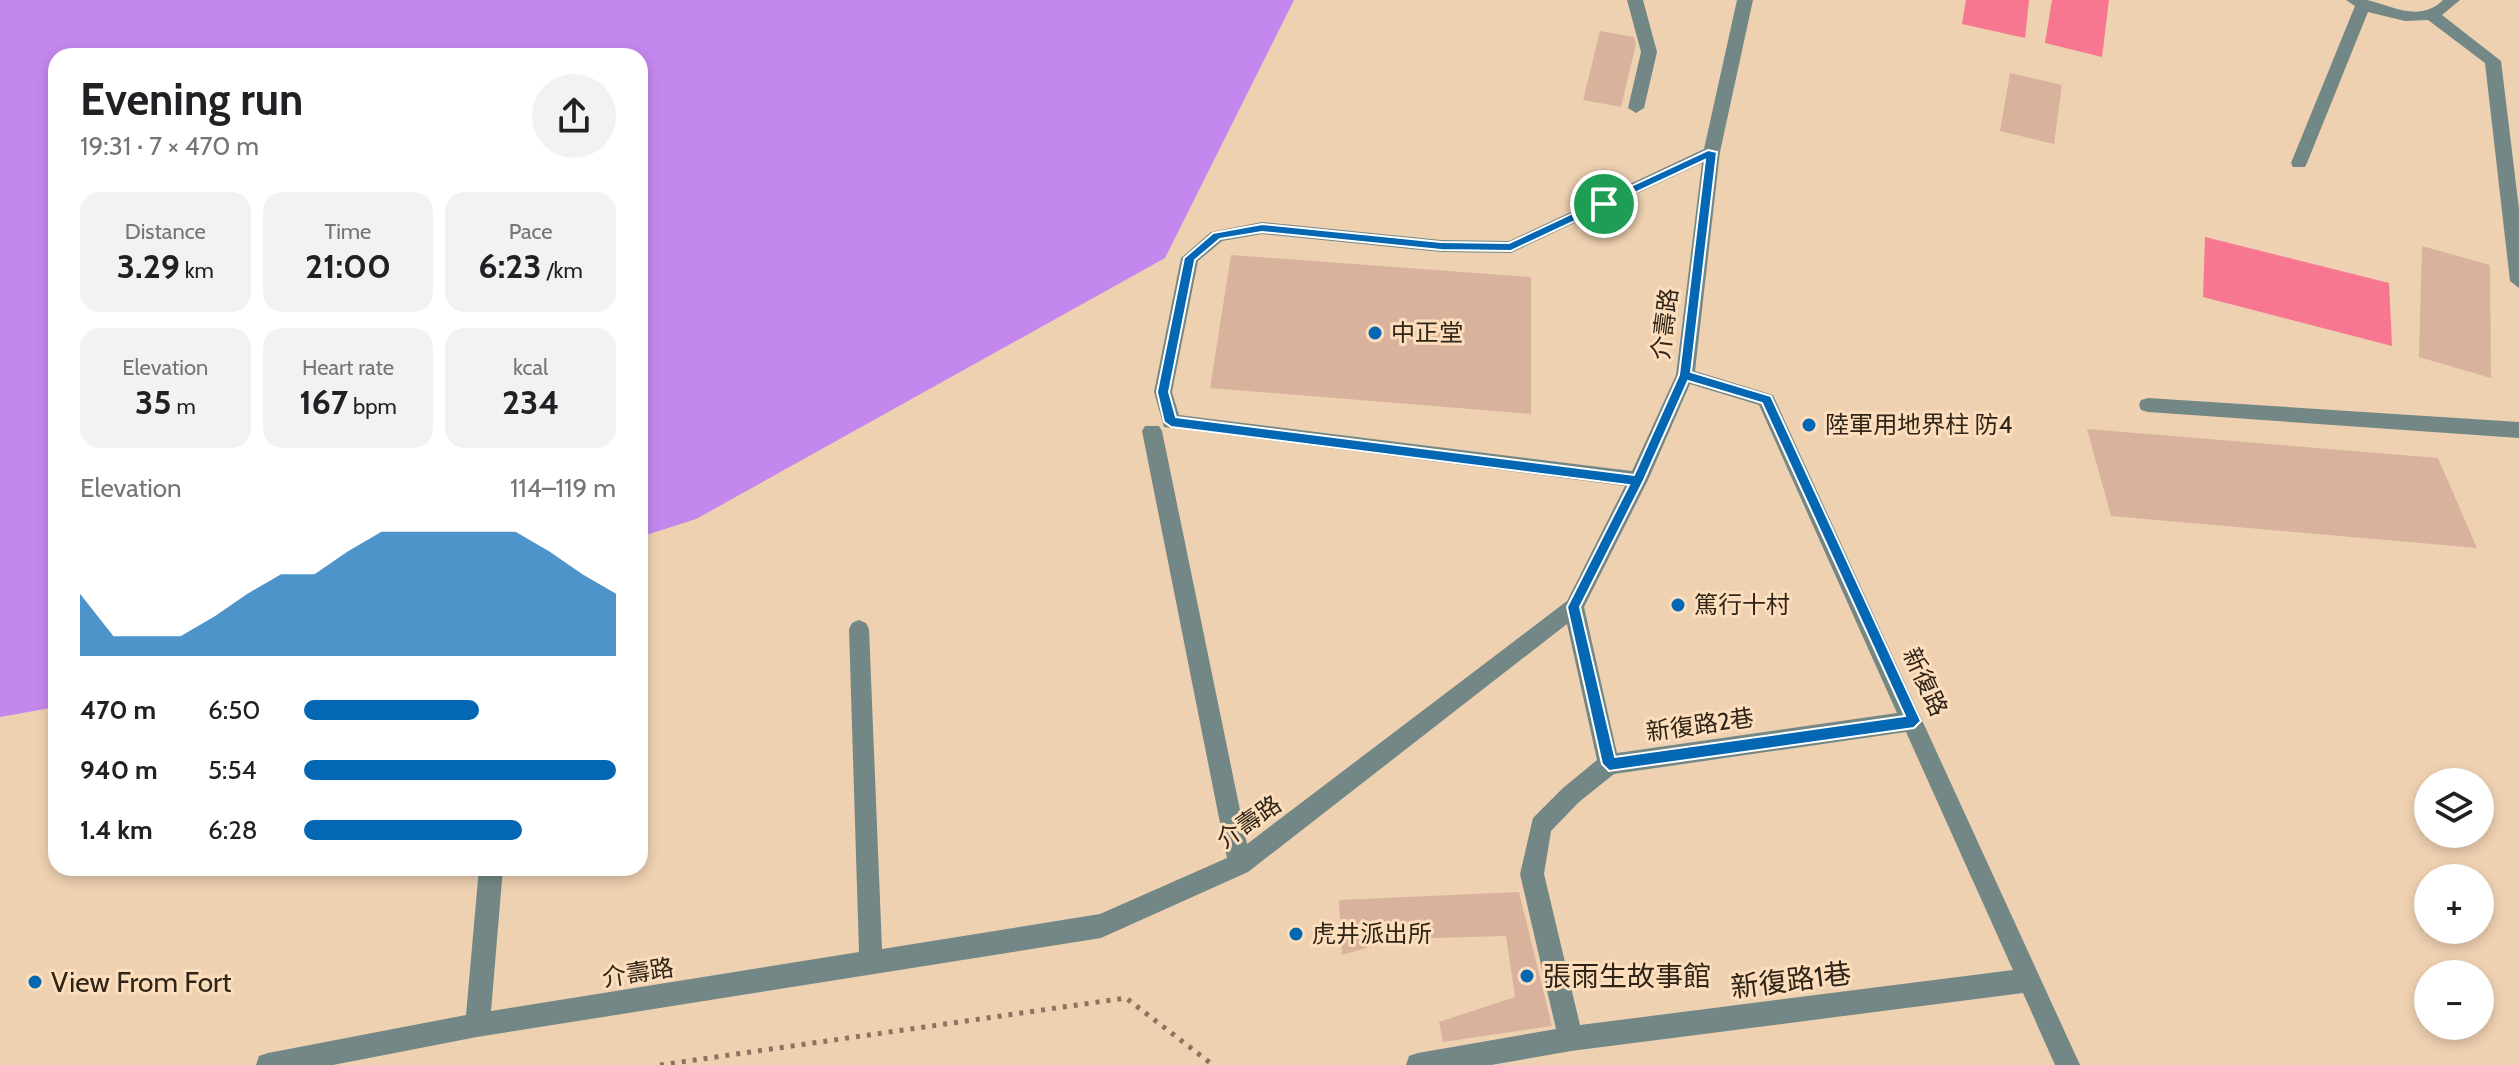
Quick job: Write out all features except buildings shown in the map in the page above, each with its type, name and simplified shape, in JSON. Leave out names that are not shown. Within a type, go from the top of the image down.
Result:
[{"type":"street","points":[[1635,0],[1649,52],[1636,108]]},
{"type":"street","name":"介壽路","points":[[268,1065],[477,1025],[1101,926],[1240,864],[1574,607],[1638,480],[1685,375],[1712,152],[1745,0]]},
{"type":"street","points":[[2299,163],[2359,2],[2400,15],[2432,15],[2446,9],[2452,0]]},
{"type":"street","points":[[2432,15],[2493,61],[2519,281]]},
{"type":"street","points":[[1638,480],[1171,422],[1163,392],[1190,258],[1217,236],[1262,228],[1441,246],[1511,247],[1712,152]]},
{"type":"street","name":"新復路","points":[[1685,375],[1766,400],[2068,1065]]},
{"type":"street","points":[[2148,405],[2519,430]]},
{"type":"street","points":[[1152,431],[1240,864]]},
{"type":"street","points":[[1571,1039],[1532,874],[1541,826],[1571,795],[1609,764],[1574,607]]},
{"type":"street","points":[[859,629],[871,961]]},
{"type":"street","name":"新復路2巷","points":[[1609,764],[1914,721]]},
{"type":"street","points":[[477,1025],[490,876]]},
{"type":"street","name":"新復路1巷","points":[[1418,1065],[1571,1039],[2031,980]]},
{"type":"path","points":[[660,1065],[1126,998],[1213,1065]]},
{"type":"shaded area","points":[[0,0],[1294,0],[1165,258],[696,519],[648,534],[648,48],[48,48],[48,708],[0,717]]},
{"type":"shaded area","points":[[1966,0],[2029,0],[2025,38],[1962,24]]},
{"type":"shaded area","points":[[2052,0],[2109,0],[2102,57],[2045,43]]},
{"type":"shaded area","points":[[2205,237],[2389,283],[2392,346],[2203,297]]},
{"type":"place","name":"中正堂","points":[[1375,333]]},
{"type":"place","name":"陸軍用地界柱 防4","points":[[1809,425]]},
{"type":"place","name":"篤行十村","points":[[1678,605]]},
{"type":"place","name":"虎井派出所","points":[[1296,934]]},
{"type":"place","name":"張雨生故事館","points":[[1527,976]]},
{"type":"place","name":"View From Fort","points":[[35,982]]},
{"type":"route","points":[[1604,204],[1511,247],[1441,246],[1262,228],[1217,236],[1190,258],[1163,392],[1171,422],[1638,480],[1685,375],[1766,400],[1914,721],[1609,764],[1574,607],[1638,480],[1685,375],[1712,152],[1604,204]]}]
